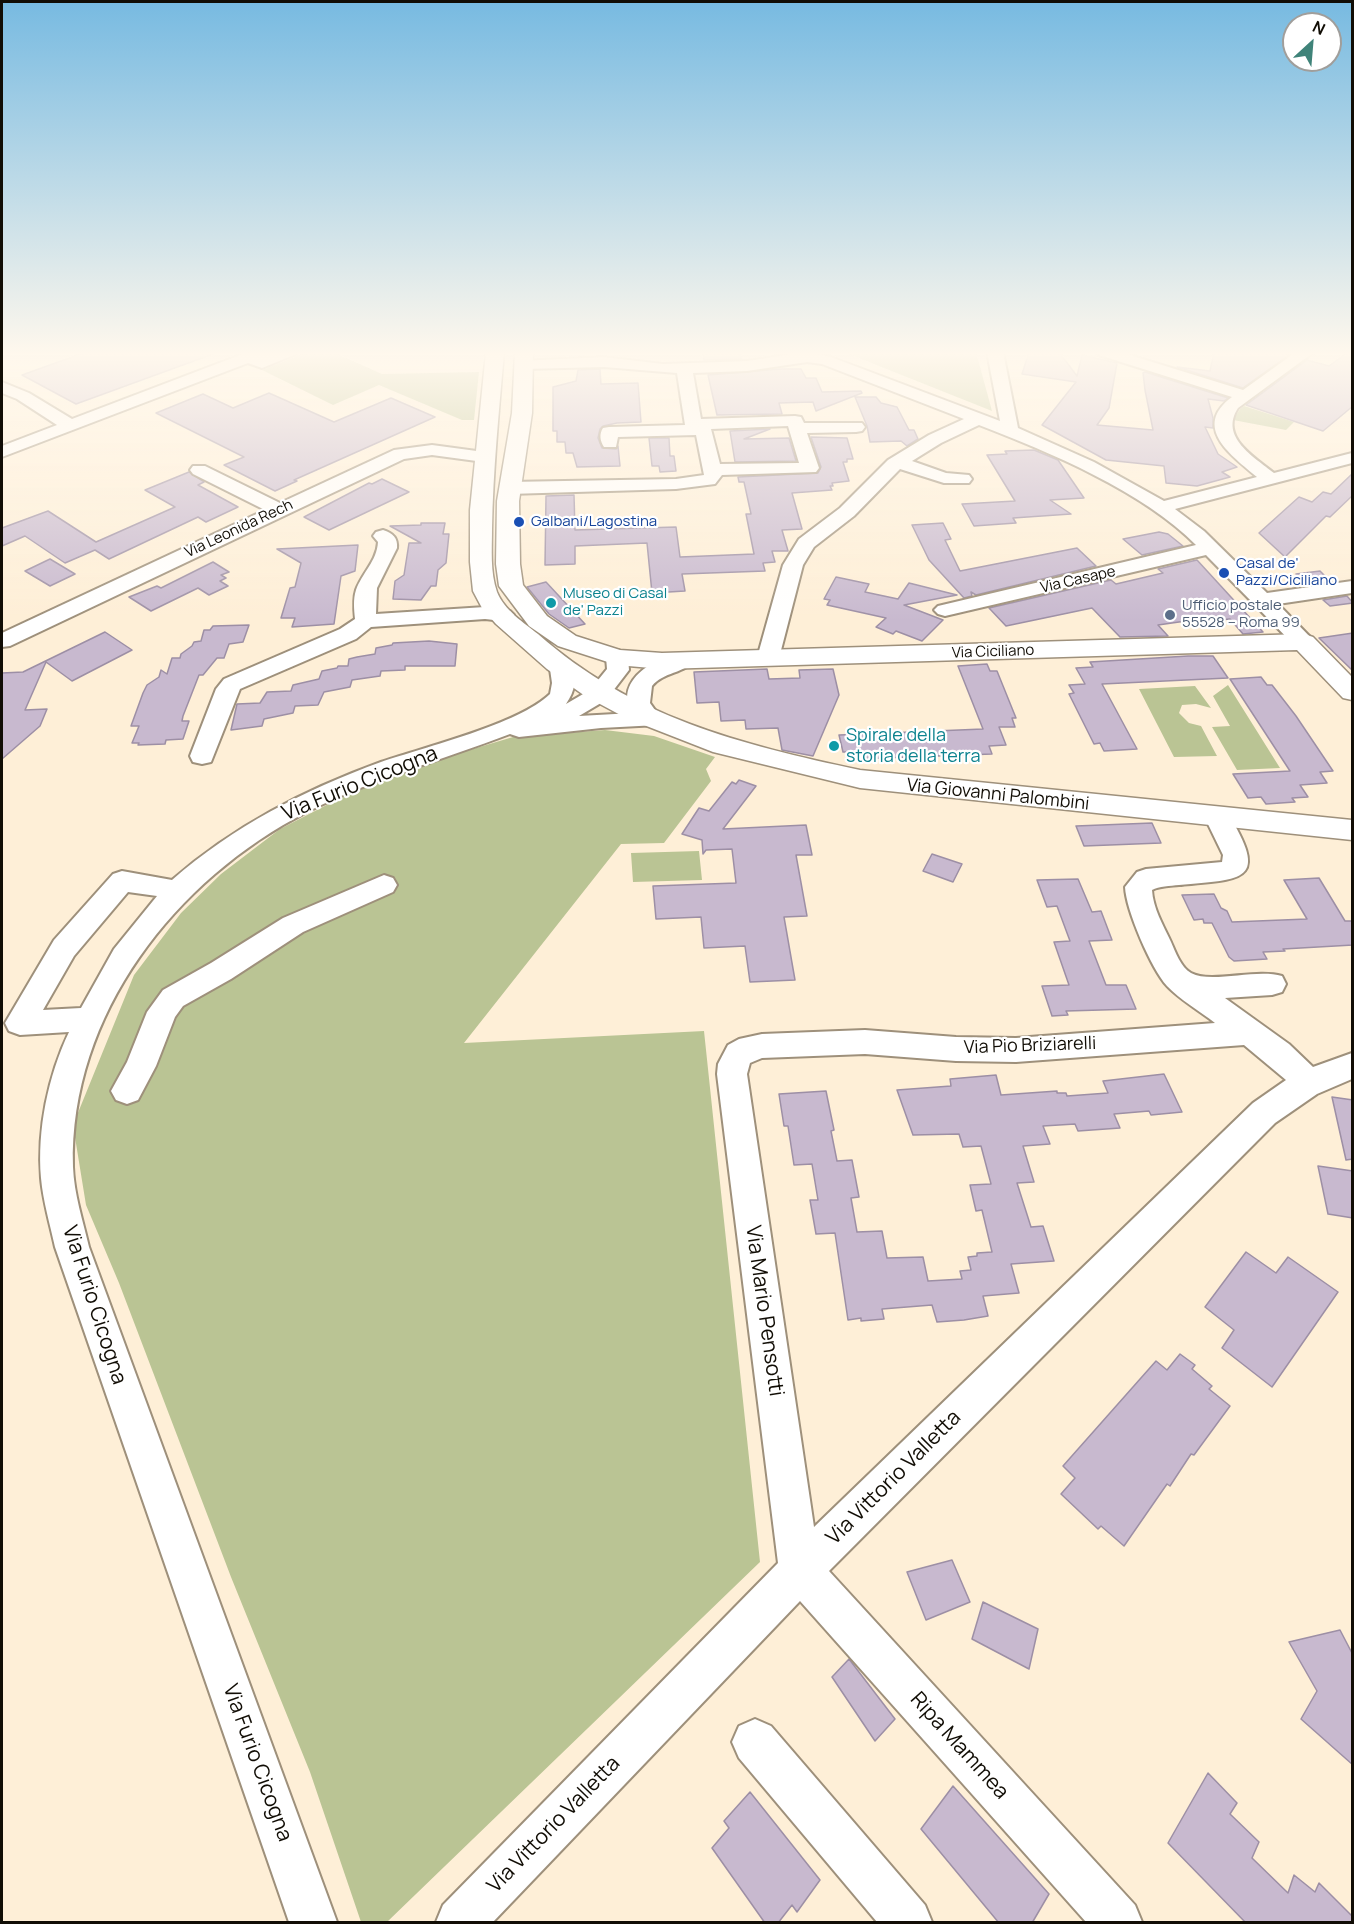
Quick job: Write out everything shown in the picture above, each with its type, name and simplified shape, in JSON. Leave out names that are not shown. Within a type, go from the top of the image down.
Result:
[{"type":"main road","points":[[486,442],[481,495],[482,573],[488,599],[561,669],[609,677]]},
{"type":"main road","points":[[517,442],[509,488],[508,564],[510,582],[517,596],[538,621],[553,633],[579,646],[609,677]]},
{"type":"main road","points":[[1304,642],[1347,681]]},
{"type":"main road","name":"Via Ciciliano","points":[[609,677],[647,661],[1304,642]]},
{"type":"main road","name":"Via Giovanni Palombini","points":[[609,677],[650,720],[733,749],[869,781],[1353,831]]},
{"type":"street","points":[[2,452],[29,442]]},
{"type":"street","points":[[702,442],[710,475]]},
{"type":"street","points":[[509,488],[676,484],[710,475],[810,468],[801,442]]},
{"type":"street","points":[[768,658],[792,569],[801,550],[813,537],[847,512],[875,481],[898,462],[931,442]]},
{"type":"street","points":[[1034,442],[1095,470],[1162,507],[1210,548],[1304,642]]},
{"type":"street","points":[[1229,442],[1232,447],[1271,479]]},
{"type":"street","name":"Via Leonida Rech","points":[[2,641],[405,452],[432,450],[484,457]]},
{"type":"street","points":[[1162,507],[1353,458]]},
{"type":"street","points":[[898,462],[944,478],[963,479]]},
{"type":"street","points":[[199,470],[279,510]]},
{"type":"street","points":[[366,621],[366,591],[387,554],[388,542],[383,536]]},
{"type":"street","name":"Via Casape","points":[[945,610],[1210,548]]},
{"type":"street","points":[[1262,600],[1353,587]]},
{"type":"street","points":[[202,756],[232,684],[348,634],[366,621],[485,613],[503,615]]},
{"type":"street","points":[[650,720],[638,704],[640,684],[654,671],[682,661]]},
{"type":"street","name":"Via Furio Cicogna","points":[[313,1923],[72,1248],[57,1167],[60,1112],[76,1050],[121,961],[178,892],[213,860],[294,807],[353,782],[533,715],[555,702],[564,685],[561,669]]},
{"type":"street","name":"Via Furio Cicogna","points":[[538,728],[583,705],[609,677]]},
{"type":"street","name":"Via Furio Cicogna","points":[[484,735],[601,721],[650,720]]},
{"type":"street","points":[[1218,818],[1236,855],[1235,867],[1227,871],[1150,877],[1142,881],[1138,887],[1139,900],[1166,961],[1184,984],[1278,1053],[1308,1082]]},
{"type":"street","points":[[90,1019],[20,1023],[64,948],[122,880],[178,892]]},
{"type":"street","points":[[126,1091],[141,1066],[162,1012],[173,998],[293,925],[384,885]]},
{"type":"street","points":[[1184,984],[1213,987],[1272,984]]},
{"type":"street","name":"Via Pio Briziarelli","points":[[739,1054],[750,1048],[762,1046],[834,1042],[1016,1050],[1251,1032]]},
{"type":"street","name":"Via Mario Pensotti","points":[[739,1054],[733,1064],[732,1074],[800,1570]]},
{"type":"street","name":"Via Vittorio Valletta","points":[[460,1923],[800,1570],[1264,1113],[1289,1093],[1308,1082],[1353,1066]]},
{"type":"street","name":"Ripa Mammea","points":[[800,1570],[1118,1923]]},
{"type":"street","points":[[755,1742],[908,1923]]},
{"type":"green space","points":[[1228,685],[1280,768],[1237,770],[1212,727],[1230,726],[1213,696]]},
{"type":"green space","points":[[1195,686],[1211,708],[1196,704],[1182,705],[1179,713],[1189,723],[1201,726],[1217,756],[1174,757],[1139,689]]},
{"type":"green space","points":[[605,730],[654,736],[715,757],[706,769],[711,781],[664,843],[621,844],[464,1043],[704,1031],[760,1562],[387,1922],[361,1922],[310,1772],[231,1577],[119,1283],[86,1205],[73,1125],[134,975],[181,913],[221,874],[280,829],[348,794],[426,763],[513,737]]},
{"type":"green space","points":[[699,851],[702,880],[633,882],[631,853]]},
{"type":"building","points":[[214,442],[380,442],[294,480],[297,481],[275,491],[224,465],[244,457]]},
{"type":"building","points":[[557,442],[600,442],[602,448],[616,449],[618,446],[620,466],[577,467],[573,453],[566,453],[565,442]]},
{"type":"building","points":[[649,442],[669,442],[670,456],[674,456],[676,471],[660,472],[659,466],[652,466]]},
{"type":"building","points":[[732,442],[790,442],[796,461],[735,462]]},
{"type":"building","points":[[813,442],[848,442],[853,459],[843,462],[849,481],[832,483],[833,486],[830,486],[832,490],[792,493],[802,529],[782,530],[788,551],[772,551],[775,562],[763,563],[765,571],[682,574],[685,591],[652,593],[647,543],[575,546],[575,564],[545,565],[546,496],[574,495],[575,530],[676,527],[680,557],[754,554],[746,514],[751,514],[744,482],[739,482],[738,477],[818,473],[821,467]]},
{"type":"building","points":[[902,442],[914,442],[907,446]]},
{"type":"building","points":[[1073,442],[1212,442],[1218,454],[1237,467],[1222,472],[1230,477],[1197,486],[1166,483],[1164,466],[1106,460]]},
{"type":"building","points":[[1034,450],[1058,460],[1084,498],[1050,500],[1071,514],[1013,518],[1016,523],[974,526],[962,504],[1015,501],[987,455],[1007,454],[1005,451]]},
{"type":"building","points":[[189,472],[204,482],[198,485],[238,507],[206,522],[198,517],[109,559],[95,550],[65,563],[25,536],[2,546],[2,528],[48,511],[96,542],[175,507],[145,490]]},
{"type":"building","points":[[1353,473],[1353,495],[1330,517],[1326,516],[1285,557],[1259,533],[1299,497],[1312,502],[1323,492],[1331,494]]},
{"type":"building","points":[[382,479],[409,492],[329,530],[304,517],[369,483],[372,484]]},
{"type":"building","points":[[421,523],[445,523],[443,534],[449,534],[446,563],[438,570],[436,586],[431,586],[421,600],[393,599],[395,581],[404,575],[409,543],[421,543],[390,526],[421,525]]},
{"type":"building","points":[[943,523],[951,539],[945,540],[960,571],[1077,548],[1096,566],[976,595],[971,592],[972,596],[964,598],[929,560],[912,525]]},
{"type":"building","points":[[1159,532],[1168,534],[1183,546],[1142,555],[1123,539]]},
{"type":"building","points":[[358,545],[355,571],[341,576],[334,624],[292,627],[295,618],[281,618],[290,588],[295,587],[301,563],[277,549]]},
{"type":"building","points":[[50,559],[75,574],[50,586],[25,571]]},
{"type":"building","points":[[1197,560],[1263,632],[1243,634],[1230,619],[1218,620],[1214,617],[1158,625],[1168,636],[1120,637],[1092,608],[1006,626],[989,608],[1111,580],[1116,584],[1163,573],[1158,569]]},
{"type":"building","points":[[213,562],[229,572],[221,575],[226,578],[220,581],[228,586],[209,595],[198,588],[151,611],[129,597],[157,586],[161,588]]},
{"type":"building","points":[[1320,571],[1331,582],[1308,585],[1296,574]]},
{"type":"building","points":[[836,577],[869,584],[865,592],[898,599],[909,583],[957,595],[904,605],[943,620],[922,641],[896,631],[893,634],[876,627],[886,618],[827,605],[830,600],[824,599]]},
{"type":"building","name":"Museo di Casal de' Pazzi","points":[[546,582],[585,624],[569,628],[549,614],[527,587]]},
{"type":"building","points":[[1347,596],[1353,603],[1330,606],[1323,600]]},
{"type":"building","points":[[249,625],[243,642],[229,644],[224,658],[217,658],[203,675],[199,675],[183,716],[182,721],[189,721],[183,739],[166,740],[165,744],[138,745],[139,743],[132,743],[139,726],[131,726],[143,693],[147,685],[159,677],[161,670],[167,674],[172,658],[180,658],[181,654],[194,642],[201,641],[204,630],[210,630],[213,626]]},
{"type":"building","points":[[105,632],[132,650],[72,681],[46,662],[25,710],[47,709],[40,726],[2,759],[2,673],[23,672]]},
{"type":"building","points":[[1353,633],[1353,671],[1319,638]]},
{"type":"building","points":[[429,641],[457,644],[455,666],[405,666],[405,670],[381,671],[380,676],[352,680],[350,687],[324,692],[318,705],[295,706],[293,713],[264,719],[262,726],[231,730],[237,704],[260,703],[267,692],[291,691],[293,685],[319,679],[322,671],[338,666],[348,666],[349,659],[375,654],[376,648],[393,643]]},
{"type":"building","points":[[1213,656],[1228,678],[1102,684],[1137,749],[1104,751],[1100,743],[1094,744],[1069,694],[1074,693],[1069,685],[1085,684],[1076,668],[1093,667],[1090,662]]},
{"type":"building","points":[[987,664],[990,671],[997,671],[1016,718],[1012,718],[1015,727],[999,727],[1006,745],[989,746],[992,754],[854,759],[852,752],[843,752],[839,735],[983,729],[958,666]]},
{"type":"building","points":[[767,669],[769,679],[800,678],[799,670],[833,669],[839,695],[813,756],[782,750],[778,728],[746,729],[745,720],[721,721],[719,702],[697,703],[694,672]]},
{"type":"building","points":[[1261,677],[1267,685],[1272,685],[1296,716],[1333,771],[1320,772],[1327,783],[1300,785],[1308,797],[1292,798],[1295,802],[1266,804],[1261,797],[1248,798],[1233,774],[1290,771],[1230,679]]},
{"type":"building","points":[[739,780],[756,786],[723,829],[806,825],[812,855],[796,855],[807,916],[784,917],[795,980],[750,982],[745,946],[704,948],[701,917],[656,919],[653,886],[736,883],[732,849],[706,850],[703,854],[702,840],[682,834],[699,808],[709,811],[732,782],[736,784]]},
{"type":"building","points":[[1152,823],[1161,843],[1084,846],[1076,826]]},
{"type":"building","points":[[932,854],[962,864],[953,882],[923,871]]},
{"type":"building","points":[[1319,878],[1345,921],[1353,921],[1353,945],[1283,949],[1285,951],[1263,952],[1267,959],[1234,961],[1229,957],[1212,923],[1204,923],[1203,919],[1194,920],[1182,895],[1214,894],[1232,922],[1307,919],[1284,880]]},
{"type":"building","points":[[1078,879],[1092,912],[1101,911],[1112,940],[1089,941],[1106,985],[1126,985],[1136,1009],[1066,1011],[1068,1015],[1052,1016],[1042,986],[1069,985],[1054,942],[1070,941],[1057,906],[1047,907],[1037,880]]},
{"type":"building","points":[[1164,1074],[1182,1112],[1151,1115],[1149,1111],[1114,1114],[1120,1128],[1078,1131],[1075,1124],[1043,1126],[1050,1144],[1023,1146],[1034,1182],[1017,1183],[1031,1227],[1043,1226],[1054,1261],[1011,1264],[1019,1293],[983,1296],[988,1316],[964,1320],[937,1322],[932,1305],[882,1309],[884,1319],[848,1320],[835,1233],[816,1234],[810,1200],[818,1200],[812,1164],[794,1165],[788,1126],[784,1126],[779,1094],[826,1091],[834,1130],[831,1131],[837,1161],[852,1160],[859,1197],[851,1198],[857,1232],[882,1231],[887,1258],[923,1257],[928,1281],[962,1279],[960,1271],[971,1270],[968,1257],[977,1256],[977,1253],[992,1252],[982,1210],[976,1211],[970,1185],[991,1184],[981,1146],[963,1147],[959,1134],[913,1135],[897,1090],[951,1086],[950,1079],[996,1075],[1001,1095],[1057,1091],[1057,1093],[1066,1093],[1067,1096],[1108,1093],[1103,1081]]},
{"type":"building","points":[[1332,1097],[1353,1100],[1353,1159],[1346,1160]]},
{"type":"building","points":[[1318,1166],[1353,1171],[1353,1218],[1328,1214]]},
{"type":"building","points":[[1246,1252],[1276,1273],[1288,1257],[1338,1292],[1272,1387],[1222,1348],[1234,1330],[1205,1307]]},
{"type":"building","points":[[1180,1354],[1195,1365],[1192,1369],[1212,1386],[1209,1389],[1230,1406],[1194,1455],[1191,1454],[1170,1486],[1167,1484],[1124,1546],[1101,1526],[1098,1529],[1061,1494],[1075,1478],[1063,1466],[1156,1361],[1167,1370]]},
{"type":"building","points":[[952,1560],[970,1602],[926,1620],[907,1572]]},
{"type":"building","points":[[983,1602],[1038,1629],[1029,1669],[972,1639]]},
{"type":"building","points":[[1340,1630],[1353,1655],[1353,1765],[1301,1719],[1317,1691],[1289,1642]]},
{"type":"building","points":[[849,1659],[895,1719],[875,1741],[832,1677]]},
{"type":"building","points":[[1208,1773],[1237,1803],[1230,1814],[1259,1842],[1252,1858],[1288,1893],[1294,1875],[1315,1892],[1319,1883],[1353,1917],[1353,1923],[1246,1923],[1168,1843]]},
{"type":"building","points":[[953,1786],[1049,1894],[1032,1923],[999,1923],[921,1829]]},
{"type":"building","points":[[750,1792],[820,1880],[797,1912],[792,1905],[778,1923],[765,1923],[712,1848],[729,1828],[724,1821]]},
{"type":"place","name":"Galbani/Lagostina","points":[[519,522]]},
{"type":"place","name":"Casal de' Pazzi/Ciciliano","points":[[1224,573]]},
{"type":"place","name":"Museo di Casal de' Pazzi","points":[[551,603]]},
{"type":"place","name":"Ufficio postale 55528 – Roma 99","points":[[1170,615]]},
{"type":"place","name":"Spirale della storia della terra","points":[[834,746]]}]
